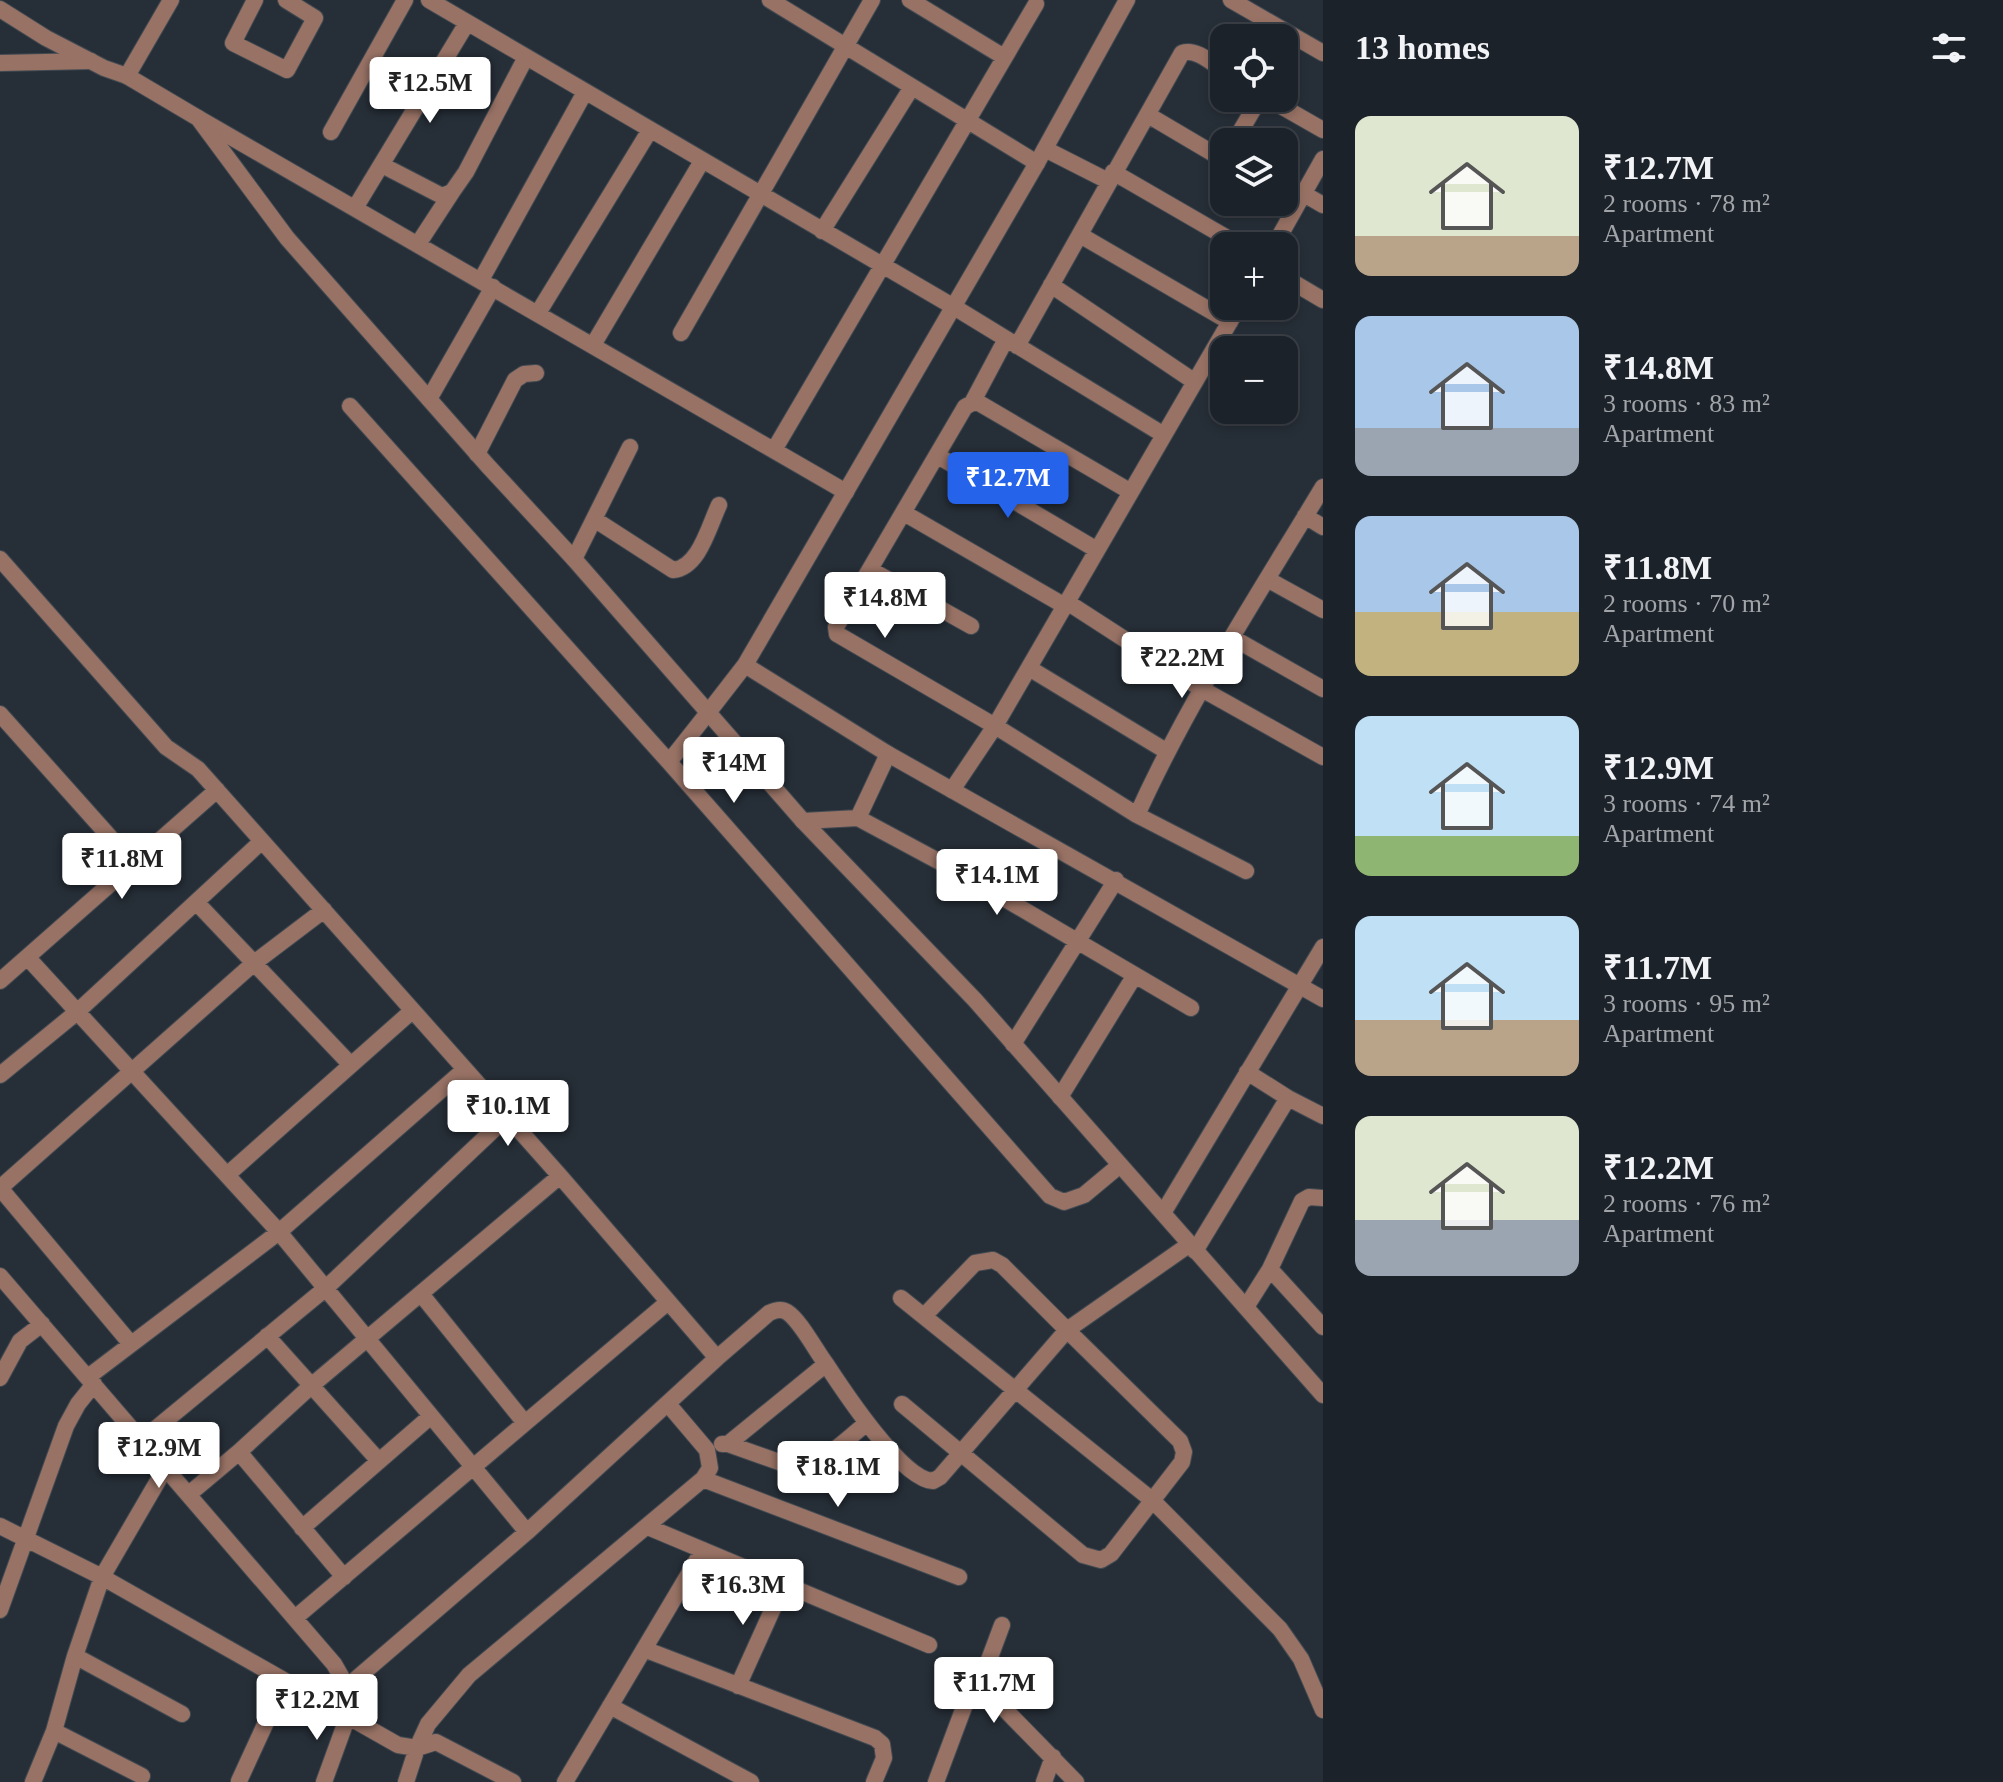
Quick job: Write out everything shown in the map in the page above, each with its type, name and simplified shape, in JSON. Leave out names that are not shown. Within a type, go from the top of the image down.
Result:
[{"type":"street","points":[[127,76],[171,0]]},
{"type":"street","points":[[255,0],[233,43],[287,70],[315,18],[286,0]]},
{"type":"street","points":[[331,132],[405,0]]},
{"type":"street","points":[[429,0],[954,307],[1164,435]]},
{"type":"street","points":[[770,0],[794,6],[845,45],[967,120],[1041,156],[1111,176],[1215,232]]},
{"type":"street","points":[[681,333],[872,0]]},
{"type":"street","points":[[910,0],[1004,57]]},
{"type":"street","points":[[669,762],[745,665],[1041,156],[1127,0]]},
{"type":"street","points":[[1231,0],[1323,53]]},
{"type":"street","points":[[774,450],[1036,4]]},
{"type":"street","points":[[0,9],[91,61],[127,76],[846,492]]},
{"type":"street","points":[[355,208],[467,23]]},
{"type":"street","points":[[1210,62],[1188,51],[1182,53],[1051,285],[972,403],[965,407],[836,627],[837,634],[995,726],[1137,815],[1246,871]]},
{"type":"street","points":[[418,244],[466,172],[526,57]]},
{"type":"street","points":[[0,63],[91,61]]},
{"type":"street","points":[[822,231],[912,87]]},
{"type":"street","points":[[429,399],[585,92]]},
{"type":"street","points":[[1292,112],[1323,130]]},
{"type":"street","points":[[1148,115],[1210,152]]},
{"type":"street","points":[[198,118],[287,238],[477,454],[574,559],[803,821],[918,939],[1013,1044],[1323,1395]]},
{"type":"street","points":[[538,313],[650,130]]},
{"type":"street","points":[[1282,232],[1323,159]]},
{"type":"street","points":[[593,345],[702,161]]},
{"type":"street","points":[[382,165],[442,196],[452,192]]},
{"type":"street","points":[[1304,194],[1323,205]]},
{"type":"street","points":[[952,790],[995,726],[1230,322],[1080,235]]},
{"type":"street","points":[[1051,285],[1195,382]]},
{"type":"street","points":[[1298,285],[1323,300]]},
{"type":"street","points":[[477,454],[515,380],[524,374],[536,373]]},
{"type":"street","points":[[972,403],[979,403],[1131,492]]},
{"type":"street","points":[[350,406],[669,762],[1050,1196],[1064,1202],[1084,1195],[1120,1165]]},
{"type":"street","points":[[574,559],[630,447]]},
{"type":"street","points":[[938,456],[1097,550]]},
{"type":"street","points":[[1137,815],[1166,751],[1200,688],[1323,487]]},
{"type":"street","points":[[594,519],[673,570],[682,570],[693,560],[719,505]]},
{"type":"street","points":[[904,513],[1066,604],[1200,688],[1323,757]]},
{"type":"street","points":[[1305,516],[1323,527]]},
{"type":"street","points":[[0,559],[166,747],[198,769],[217,790],[560,1176],[717,1358]]},
{"type":"street","points":[[871,570],[971,626]]},
{"type":"street","points":[[1267,579],[1323,610]]},
{"type":"street","points":[[1233,638],[1323,689]]},
{"type":"street","points":[[745,665],[888,754],[1323,999]]},
{"type":"street","points":[[1029,668],[1166,751]]},
{"type":"street","points":[[0,714],[132,866]]},
{"type":"street","points":[[858,818],[888,754]]},
{"type":"street","points":[[0,981],[217,790]]},
{"type":"street","points":[[803,821],[858,818],[966,876],[1191,1008]]},
{"type":"street","points":[[0,1075],[77,1012],[262,841]]},
{"type":"street","points":[[1013,1044],[1116,880]]},
{"type":"street","points":[[196,902],[351,1065]]},
{"type":"street","points":[[131,1344],[0,1188],[254,963],[324,910]]},
{"type":"street","points":[[1163,1213],[1323,947]]},
{"type":"street","points":[[28,958],[279,1232],[527,1532]]},
{"type":"street","points":[[1060,1097],[1135,975]]},
{"type":"street","points":[[227,1175],[412,1011]]},
{"type":"street","points":[[0,1610],[66,1426],[91,1381],[131,1344],[279,1232],[464,1070]]},
{"type":"street","points":[[1247,1072],[1323,1116]]},
{"type":"street","points":[[327,1704],[527,1532],[717,1358],[769,1313],[779,1309],[793,1318],[866,1424],[919,1478],[928,1481],[940,1477],[1067,1330],[1192,1247],[1288,1098]]},
{"type":"street","points":[[142,1440],[326,1288],[507,1117]]},
{"type":"street","points":[[189,1494],[311,1386],[560,1176]]},
{"type":"street","points":[[1246,1307],[1270,1269],[1302,1201],[1309,1197],[1323,1198]]},
{"type":"street","points":[[902,1404],[1083,1555],[1093,1560],[1101,1560],[1111,1554],[1182,1462],[1184,1452],[1180,1441],[1002,1265],[993,1260],[975,1263],[924,1316]]},
{"type":"street","points":[[1270,1269],[1323,1327]]},
{"type":"street","points":[[0,1276],[334,1664],[346,1685]]},
{"type":"street","points":[[421,1294],[525,1423]]},
{"type":"street","points":[[901,1298],[1152,1500],[1280,1629],[1301,1659],[1323,1710]]},
{"type":"street","points":[[295,1618],[668,1302]]},
{"type":"street","points":[[0,1378],[20,1341],[42,1324]]},
{"type":"street","points":[[267,1336],[379,1461]]},
{"type":"street","points":[[728,1444],[826,1364]]},
{"type":"street","points":[[406,1782],[417,1748],[433,1717],[469,1675],[703,1479],[710,1468],[707,1450],[668,1404]]},
{"type":"street","points":[[302,1528],[431,1416]]},
{"type":"street","points":[[707,1450],[718,1444],[728,1444],[804,1468],[866,1424]]},
{"type":"street","points":[[239,1452],[344,1577]]},
{"type":"street","points":[[33,1782],[54,1731],[102,1577],[166,1467]]},
{"type":"street","points":[[703,1479],[959,1577]]},
{"type":"street","points":[[0,1526],[102,1577],[398,1745],[417,1748],[436,1742],[503,1780]]},
{"type":"street","points":[[648,1527],[929,1645]]},
{"type":"street","points":[[565,1782],[703,1550]]},
{"type":"street","points":[[738,1686],[784,1584]]},
{"type":"street","points":[[980,1684],[1002,1625]]},
{"type":"street","points":[[644,1649],[875,1738],[882,1744],[884,1758],[874,1782]]},
{"type":"street","points":[[75,1656],[182,1714]]},
{"type":"street","points":[[239,1781],[285,1681]]},
{"type":"street","points":[[980,1684],[1076,1782]]},
{"type":"street","points":[[936,1782],[970,1691],[974,1685],[980,1684]]},
{"type":"street","points":[[610,1706],[751,1782]]},
{"type":"street","points":[[324,1782],[348,1716]]},
{"type":"street","points":[[54,1731],[142,1776]]},
{"type":"street","points":[[1044,1782],[1053,1757]]}]
